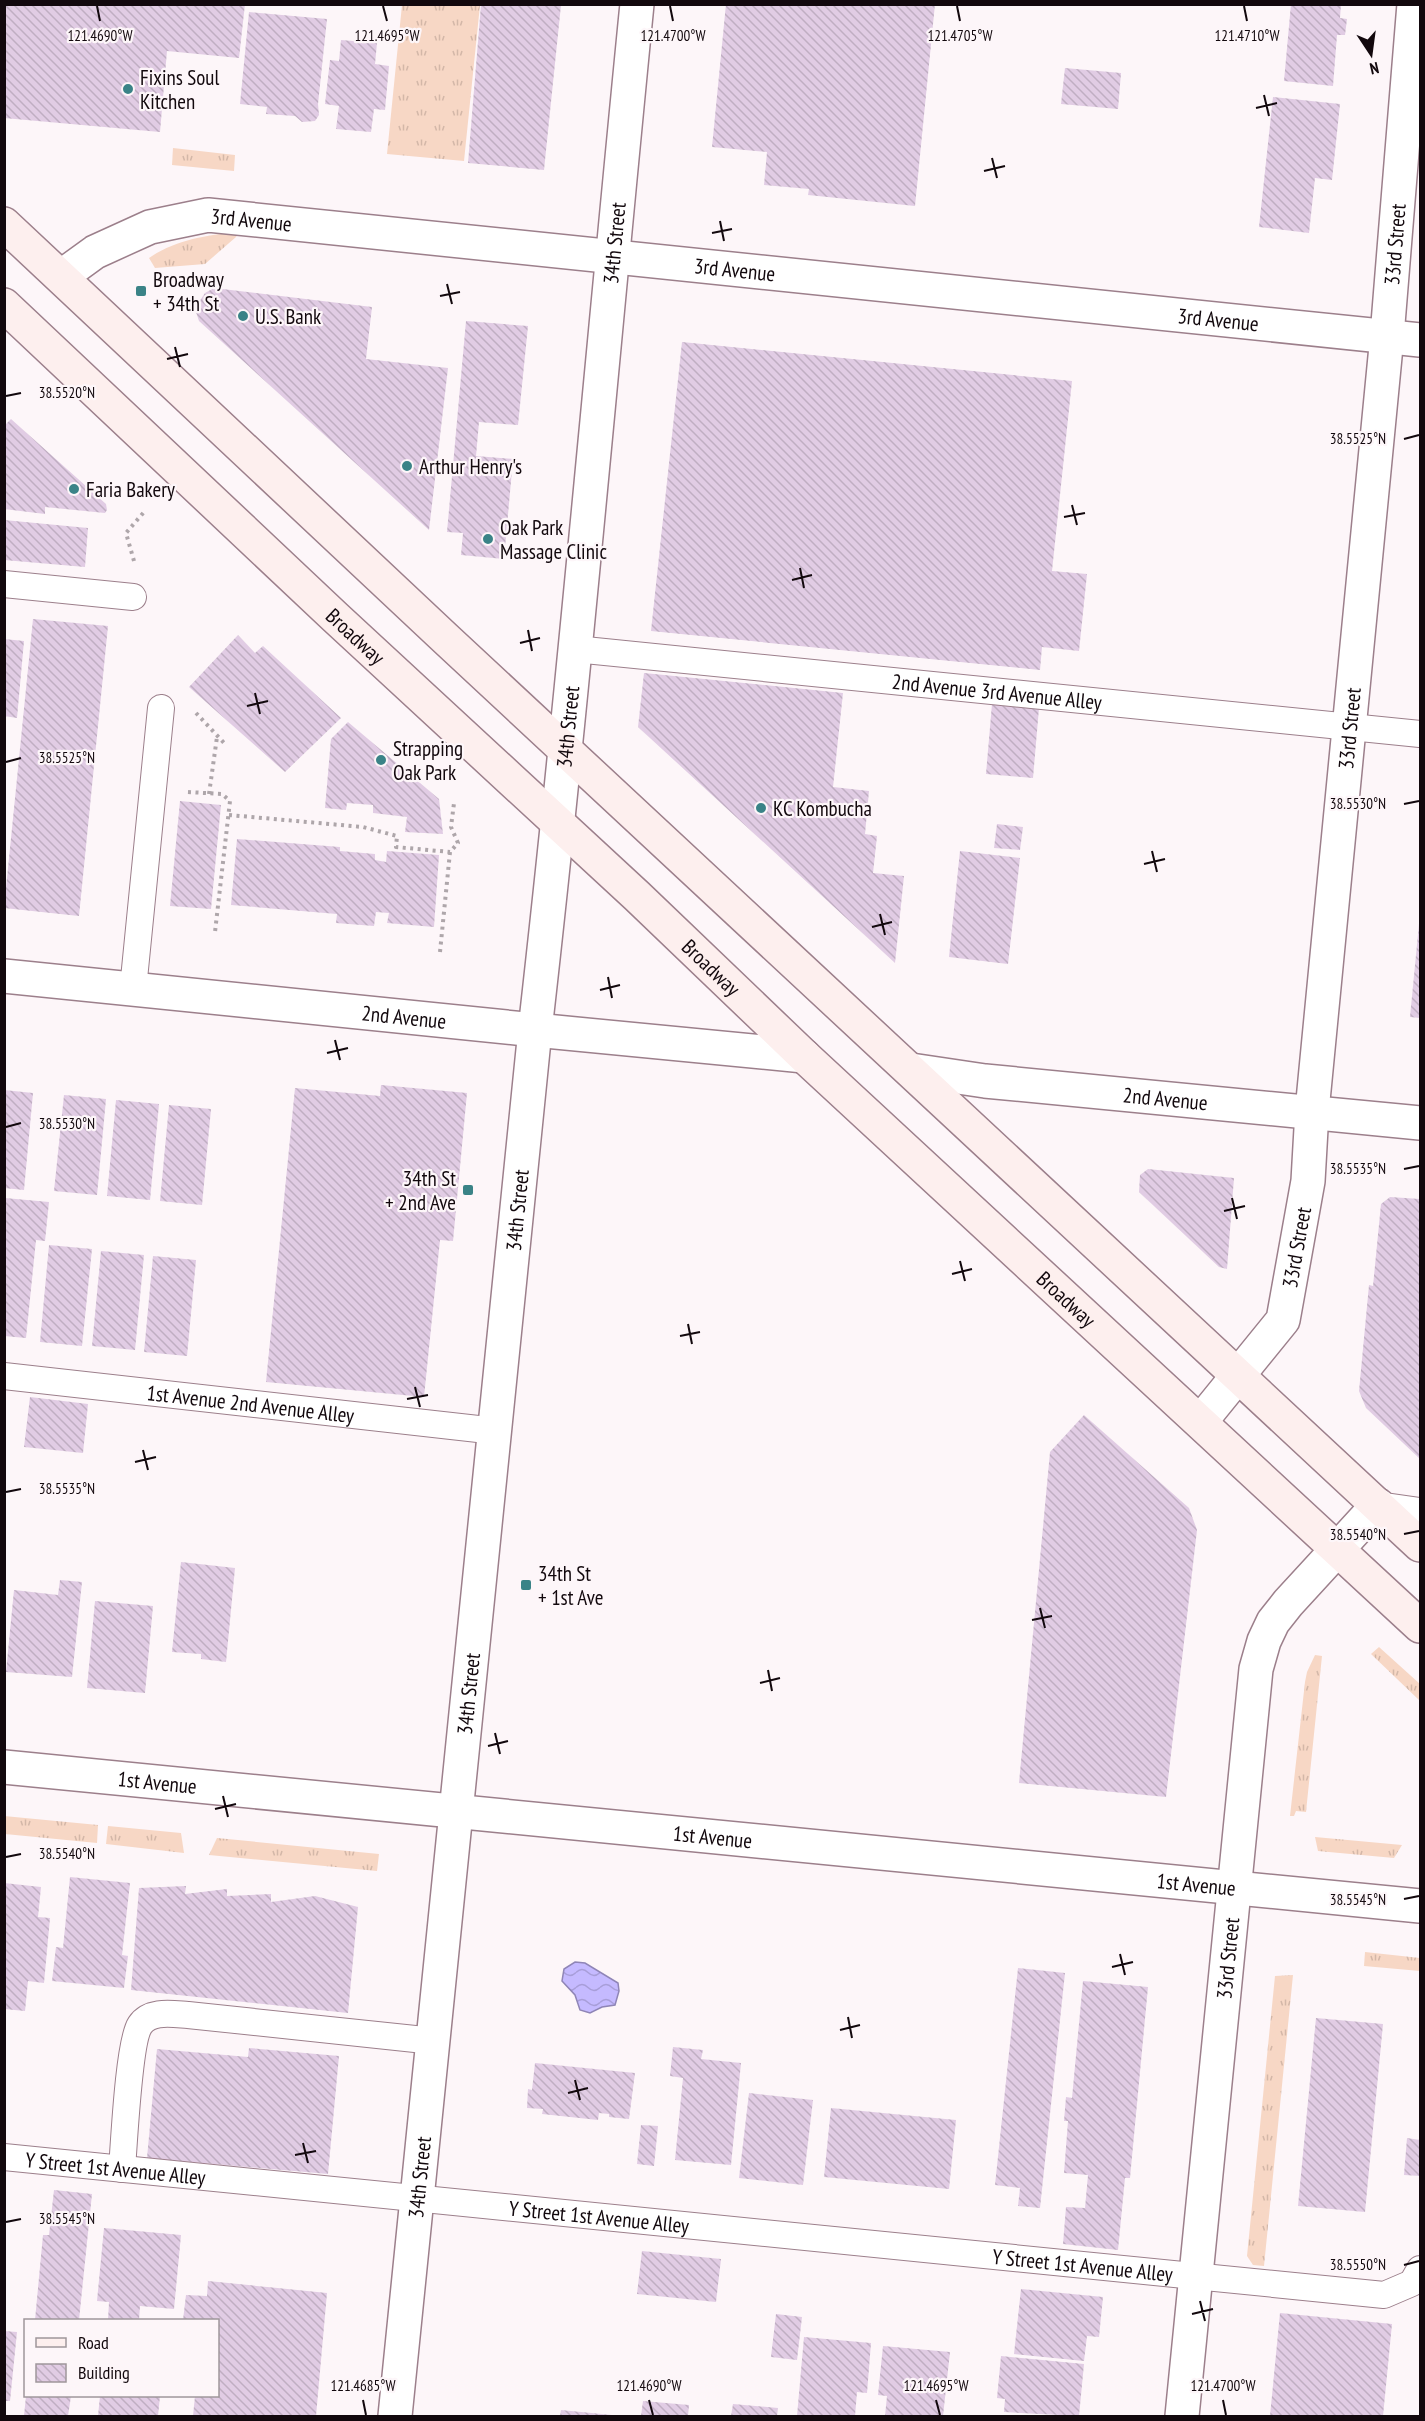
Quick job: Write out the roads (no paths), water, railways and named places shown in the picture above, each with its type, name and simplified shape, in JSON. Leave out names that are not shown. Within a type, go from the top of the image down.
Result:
[{"type":"main road","points":[[4,224],[446,639],[565,747],[1420,1545]]},
{"type":"main road","name":"Broadway","points":[[4,305],[335,617],[559,822],[804,1056],[1420,1626]]},
{"type":"street","name":"34th Street","points":[[395,2416],[435,2041],[535,1029],[559,822],[637,4]]},
{"type":"street","name":"33rd Street","points":[[1201,1421],[1283,1320],[1308,1181],[1312,1112],[1351,728],[1387,336],[1414,4]]},
{"type":"street","name":"3rd Avenue","points":[[62,276],[95,252],[150,227],[208,215],[1420,339]]},
{"type":"street","name":"2nd Avenue","points":[[4,976],[804,1056]]},
{"type":"street","name":"2nd Avenue","points":[[911,1070],[985,1081],[1420,1123]]},
{"type":"street","name":"33rd Street","points":[[1182,2416],[1256,1669],[1264,1641],[1273,1622],[1378,1504]]},
{"type":"street","name":"1st Avenue","points":[[4,1767],[1420,1906]]},
{"type":"lane","points":[[4,584],[133,597]]},
{"type":"lane","name":"2nd Avenue 3rd Avenue Alley","points":[[575,649],[1420,734]]},
{"type":"lane","points":[[132,989],[160,708]]},
{"type":"lane","name":"1st Avenue 2nd Avenue Alley","points":[[4,1376],[496,1431]]},
{"type":"lane","points":[[1378,1504],[1420,1511]]},
{"type":"lane","points":[[122,2169],[134,2047],[140,2025],[154,2014],[188,2014],[435,2041]]},
{"type":"lane","name":"Y Street 1st Avenue Alley","points":[[4,2157],[1196,2278],[1386,2294],[1420,2301]]},
{"type":"lane","points":[[1386,2294],[1412,2283],[1420,2269]]},
{"type":"water","points":[[575,1962],[585,1963],[618,1983],[619,1991],[615,2005],[602,2007],[590,2013],[580,2010],[575,1995],[562,1981],[564,1969]]},
{"type":"place","name":"Fixins Soul Kitchen","points":[[128,89]]},
{"type":"place","name":"Broadway + 34th St","points":[[141,291]]},
{"type":"place","name":"U.S. Bank","points":[[243,316]]},
{"type":"place","name":"Arthur Henry's","points":[[407,466]]},
{"type":"place","name":"Faria Bakery","points":[[74,489]]},
{"type":"place","name":"Oak Park Massage Clinic","points":[[488,539]]},
{"type":"place","name":"Strapping Oak Park","points":[[381,760]]},
{"type":"place","name":"KC Kombucha","points":[[761,808]]},
{"type":"place","name":"34th St + 2nd Ave","points":[[468,1190]]},
{"type":"place","name":"34th St + 1st Ave","points":[[526,1585]]}]
